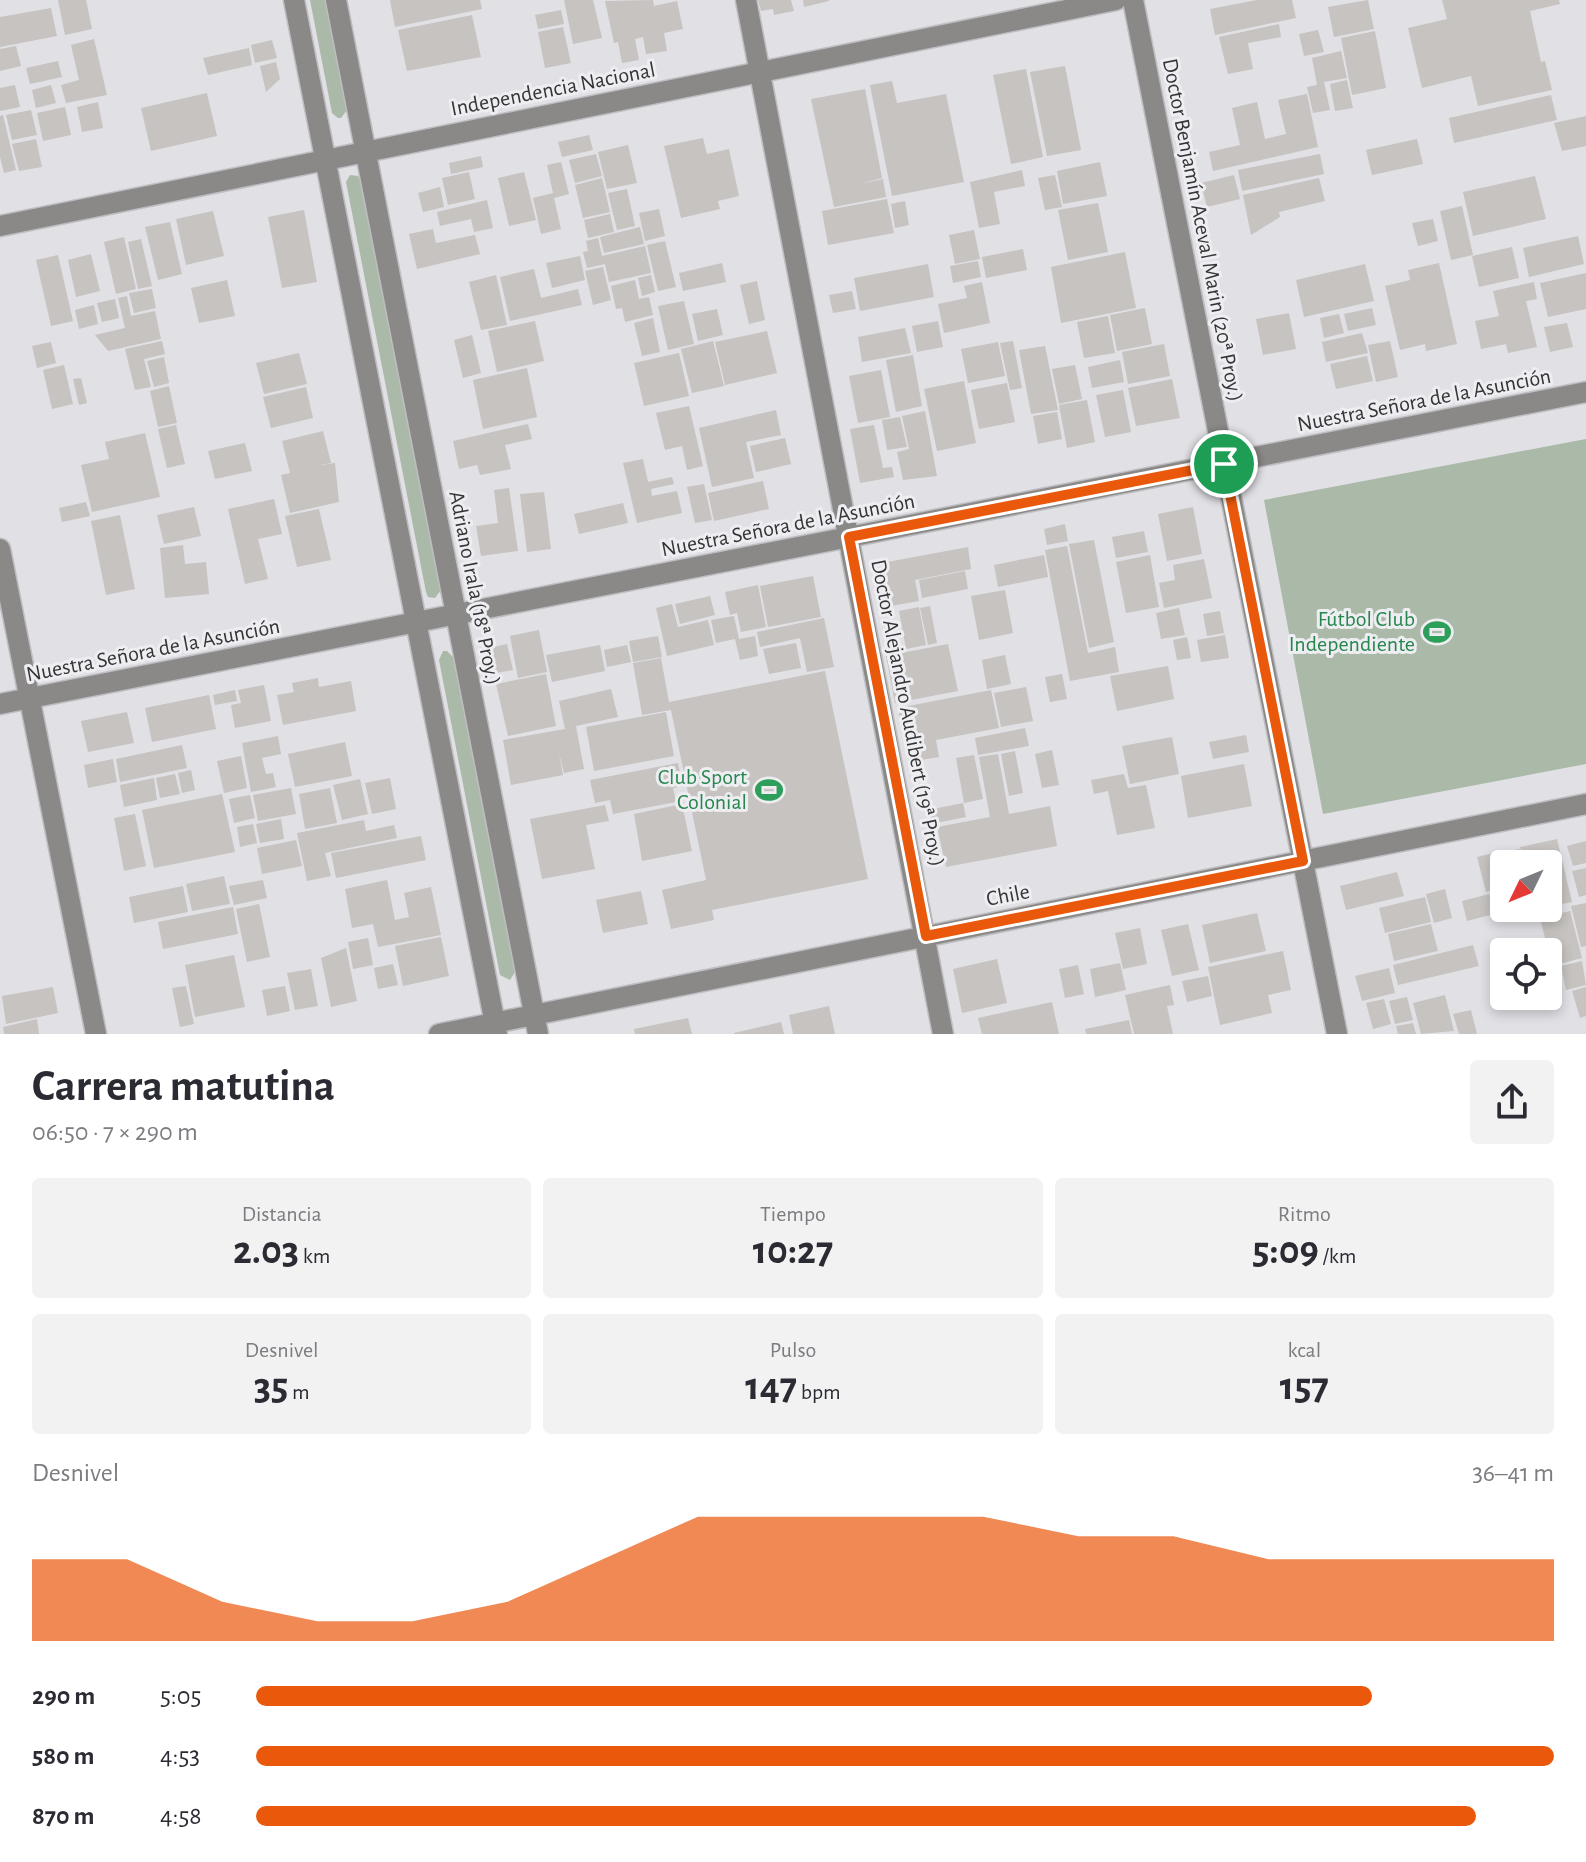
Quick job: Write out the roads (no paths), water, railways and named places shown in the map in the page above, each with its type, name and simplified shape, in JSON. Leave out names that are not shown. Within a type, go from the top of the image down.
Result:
[{"type":"street","points":[[294,0],[496,1028]]},
{"type":"street","name":"Adriano Irala (18ª Proy.)","points":[[336,0],[536,1024]]},
{"type":"street","name":"Doctor Alejandro Audibert (19ª Proy.)","points":[[746,0],[943,1034]]},
{"type":"street","name":"Independencia Nacional","points":[[0,226],[1116,0]]},
{"type":"street","name":"Doctor Benjamín Aceval Marin (20ª Proy.)","points":[[1133,0],[1337,1034]]},
{"type":"street","name":"Nuestra Señora de la Asunción","points":[[0,704],[1586,392]]},
{"type":"street","points":[[0,549],[96,1034]]},
{"type":"street","name":"Chile","points":[[439,1034],[536,1024],[926,936],[1586,804]]},
{"type":"place","name":"Fútbol Club Independiente","points":[[1437,632]]},
{"type":"place","name":"Club Sport Colonial","points":[[769,790]]}]
